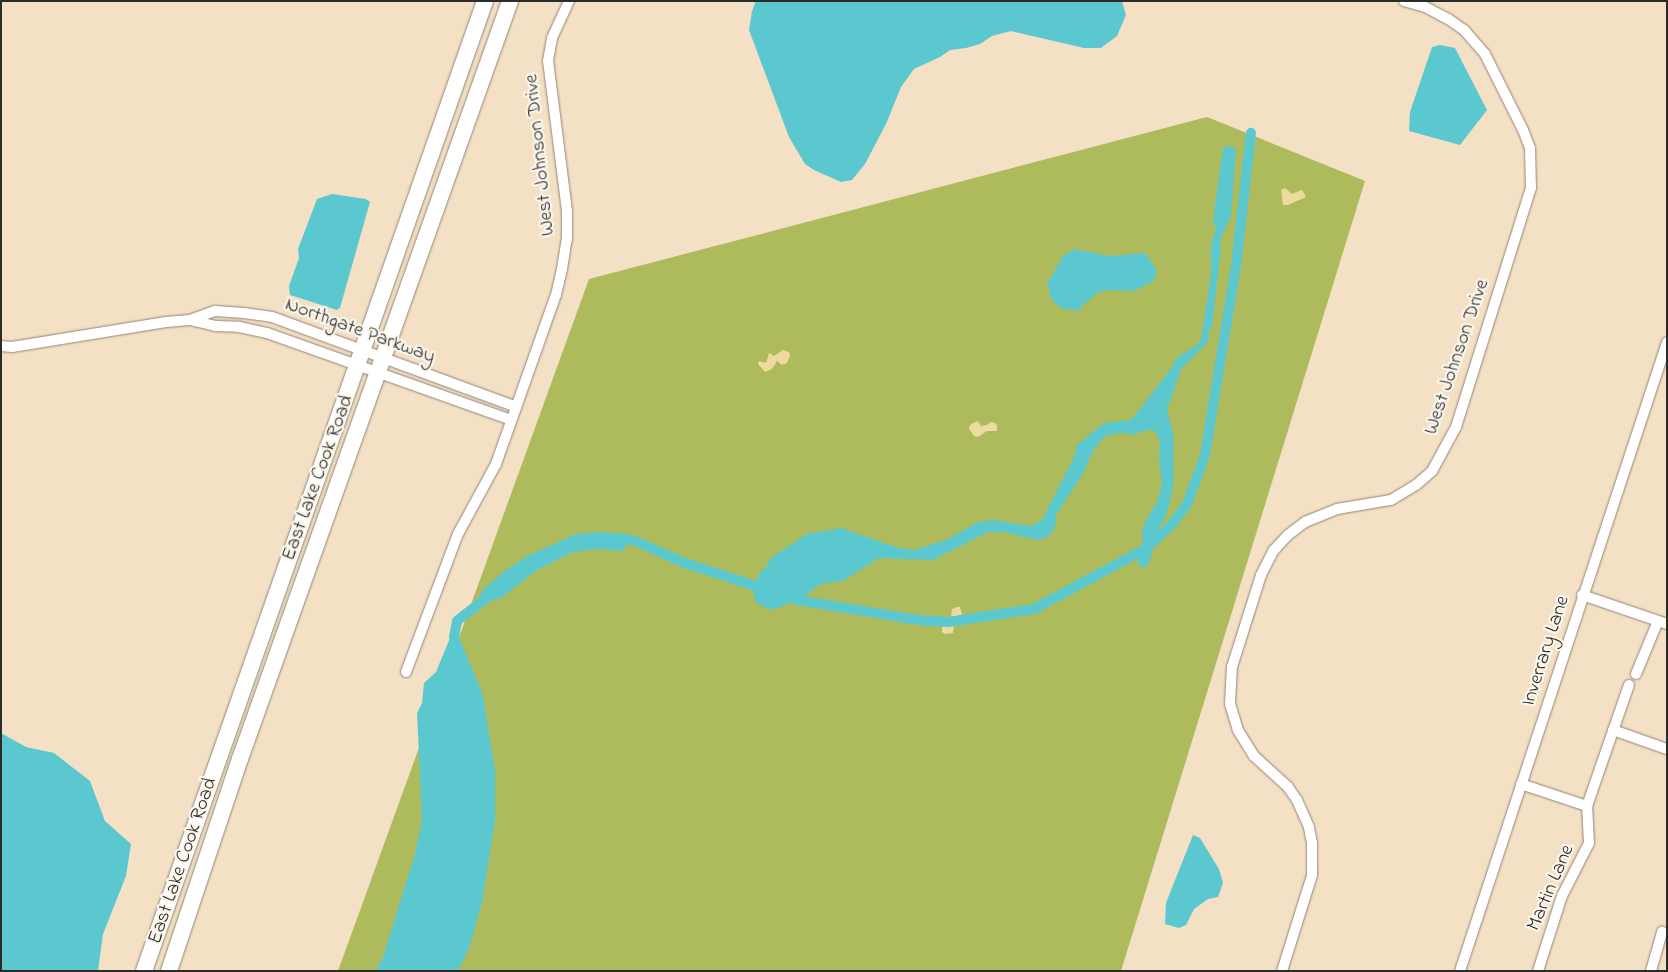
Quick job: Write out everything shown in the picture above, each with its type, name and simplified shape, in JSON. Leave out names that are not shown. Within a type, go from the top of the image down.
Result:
[{"type":"main road","name":"East Lake Cook Road","points":[[144,971],[485,1]]},
{"type":"main road","name":"East Lake Cook Road","points":[[169,971],[207,856],[510,1]]},
{"type":"main road","points":[[186,849],[207,856]]},
{"type":"street","name":"West Johnson Drive","points":[[406,672],[458,534],[496,464],[556,295],[567,239],[567,211],[548,62],[552,38],[569,1]]},
{"type":"street","name":"West Johnson Drive","points":[[1282,971],[1312,875],[1312,843],[1309,827],[1297,800],[1288,787],[1254,756],[1238,730],[1230,704],[1232,667],[1258,584],[1274,550],[1288,535],[1305,522],[1337,510],[1391,500],[1416,485],[1432,471],[1456,427],[1531,188],[1532,166],[1530,148],[1524,130],[1485,54],[1464,30],[1448,19],[1404,1]]},
{"type":"street","name":"Northgate Parkway","points":[[1,346],[12,347],[166,322],[190,320],[215,311],[244,312],[272,318],[516,407]]},
{"type":"street","name":"Northgate Parkway","points":[[190,320],[215,326],[239,327],[267,333],[511,420]]},
{"type":"street","name":"Inverrary Lane","points":[[1460,971],[1582,595],[1667,342]]},
{"type":"street","points":[[1582,595],[1662,622],[1636,674]]},
{"type":"street","name":"Martin Lane","points":[[1538,971],[1562,896],[1589,843],[1587,806],[1629,685]]},
{"type":"street","points":[[1612,730],[1667,749]]},
{"type":"street","points":[[1521,784],[1587,806]]},
{"type":"street","points":[[1651,971],[1662,932]]},
{"type":"green space","points":[[1207,117],[1365,181],[1121,971],[338,971],[589,279]]},
{"type":"sand","points":[[1285,188],[1292,194],[1302,190],[1306,197],[1288,205],[1283,205],[1281,190]]},
{"type":"sand","points":[[783,350],[789,352],[790,356],[787,363],[782,365],[777,361],[772,369],[765,372],[758,364],[759,361],[766,363],[769,353],[774,356]]},
{"type":"sand","points":[[978,421],[981,426],[991,422],[995,423],[997,431],[987,431],[978,437],[974,436],[969,429],[971,424]]},
{"type":"sand","points":[[960,607],[962,615],[954,624],[953,633],[945,634],[942,632],[942,627],[951,616],[952,609]]},
{"type":"water","points":[[756,1],[1122,1],[1126,15],[1117,36],[1101,48],[1084,48],[1011,31],[992,36],[980,44],[950,50],[940,57],[914,69],[901,87],[886,124],[865,164],[852,180],[841,182],[805,164],[789,137],[749,30],[752,11]]},
{"type":"water","points":[[1440,45],[1455,48],[1487,110],[1460,145],[1409,131],[1410,112],[1432,47]]},
{"type":"water","points":[[1230,146],[1236,149],[1231,216],[1220,240],[1221,247],[1212,326],[1208,334],[1209,341],[1181,369],[1167,410],[1174,438],[1173,488],[1167,513],[1155,535],[1150,561],[1144,568],[1137,564],[1143,545],[1142,531],[1157,502],[1162,485],[1159,461],[1160,442],[1155,431],[1147,430],[1132,435],[1125,433],[1108,435],[1101,440],[1092,453],[1084,472],[1056,515],[1055,528],[1048,537],[1037,540],[1003,532],[988,532],[933,560],[879,558],[843,581],[821,584],[806,595],[780,607],[769,610],[756,602],[753,592],[760,572],[766,567],[771,558],[807,534],[841,528],[899,548],[914,550],[946,540],[978,522],[994,520],[1030,526],[1042,520],[1075,455],[1076,446],[1104,423],[1131,420],[1178,357],[1197,345],[1201,339],[1211,275],[1211,246],[1216,228],[1213,221],[1223,147]]},
{"type":"water","points":[[332,194],[366,199],[370,202],[340,308],[337,310],[290,295],[289,286],[299,258],[298,249],[317,199]]},
{"type":"water","points":[[1075,249],[1108,256],[1145,253],[1156,269],[1155,280],[1134,291],[1112,290],[1098,292],[1077,311],[1061,308],[1052,300],[1047,284],[1063,256]]},
{"type":"water","points":[[602,532],[628,534],[630,536],[624,551],[596,549],[573,552],[537,570],[501,598],[480,604],[477,600],[484,589],[502,573],[527,556],[576,534]]},
{"type":"water","points":[[459,637],[483,695],[495,770],[495,821],[482,903],[469,948],[458,971],[375,971],[382,960],[392,928],[415,854],[422,820],[417,713],[422,703],[424,683],[436,672],[450,638]]},
{"type":"water","points":[[1,733],[26,747],[54,753],[90,781],[105,821],[131,844],[126,876],[103,934],[98,971],[1,971]]},
{"type":"water","points":[[1193,835],[1200,838],[1219,869],[1223,883],[1218,897],[1208,899],[1194,909],[1186,925],[1179,928],[1165,924],[1166,903]]},
{"type":"waterway","points":[[784,596],[797,600],[918,620],[948,622],[1034,609],[1147,548],[1173,523],[1187,504],[1205,455],[1236,266],[1251,133]]},
{"type":"waterway","points":[[617,540],[626,539],[638,542],[682,562],[768,590]]},
{"type":"waterway","points":[[454,637],[457,621],[490,595]]}]
